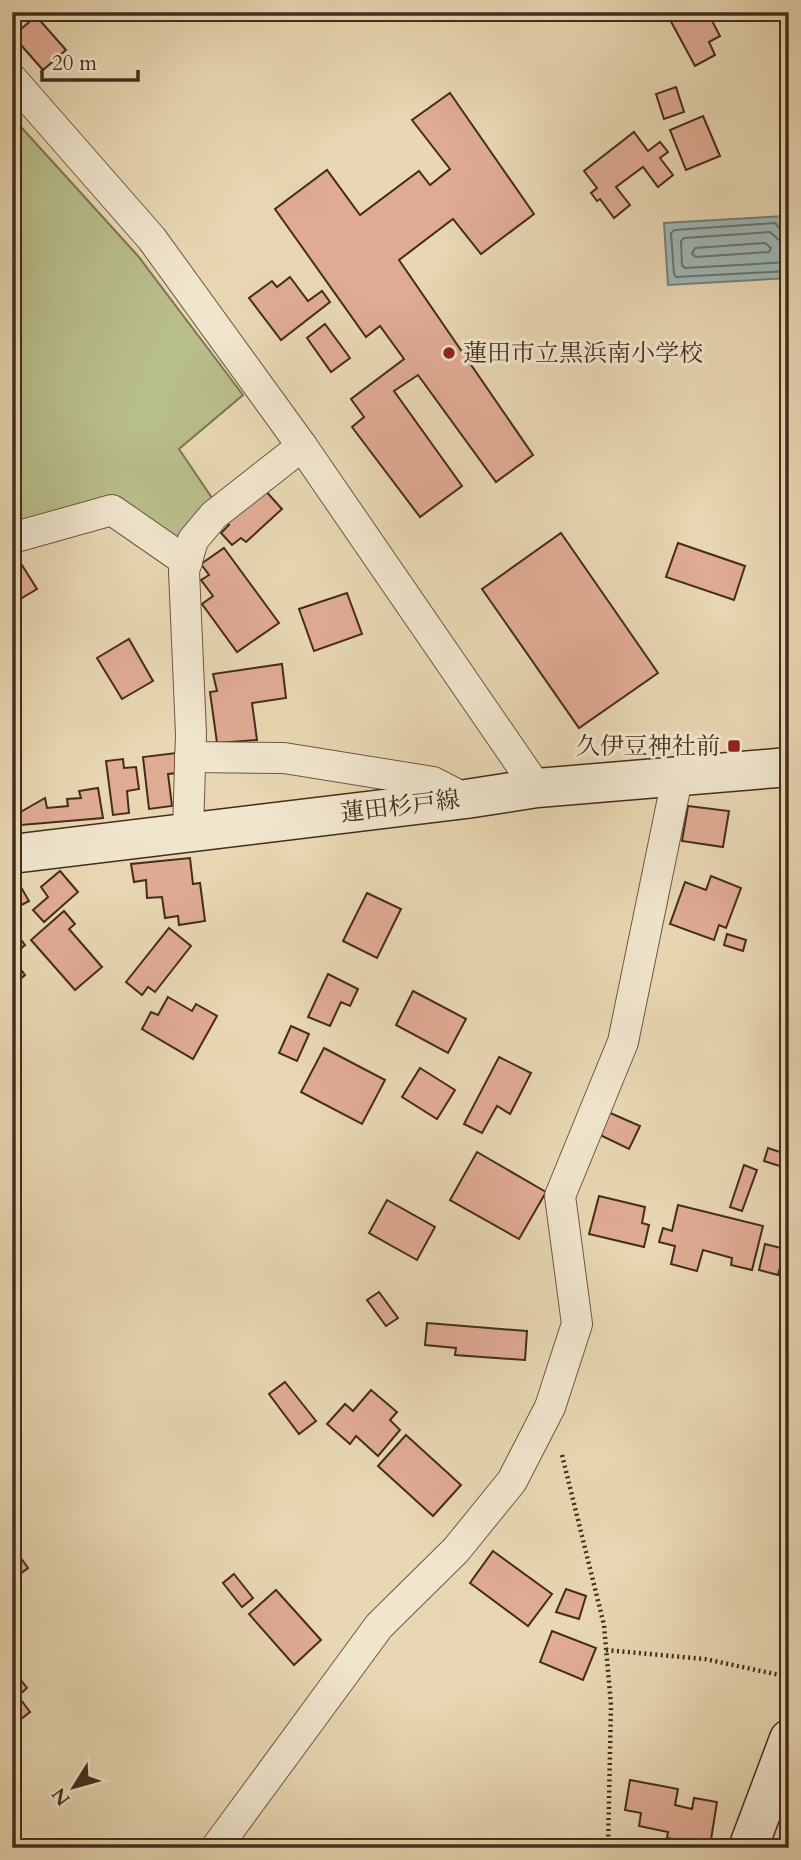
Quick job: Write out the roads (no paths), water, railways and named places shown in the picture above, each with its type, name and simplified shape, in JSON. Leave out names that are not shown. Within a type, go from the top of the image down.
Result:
[{"type":"main road","name":"蓮田杉戸線","points":[[12,854],[537,788],[789,766]]},
{"type":"main road","points":[[748,1848],[789,1739]]},
{"type":"street","points":[[12,79],[152,239],[302,446],[537,788]]},
{"type":"street","points":[[188,831],[191,734],[184,571],[193,540],[214,514],[302,446]]},
{"type":"street","points":[[12,538],[112,510],[187,562]]},
{"type":"street","points":[[190,757],[284,758],[433,782],[466,799]]},
{"type":"street","points":[[216,1848],[379,1626],[456,1550],[512,1481],[550,1408],[577,1325],[560,1196],[623,1042],[678,774]]},
{"type":"water","points":[[785,216],[788,278],[668,285],[664,223]]},
{"type":"place","name":"蓮田市立黒浜南小学校","points":[[449,353]]},
{"type":"place","name":"久伊豆神社前","points":[[734,746]]}]
